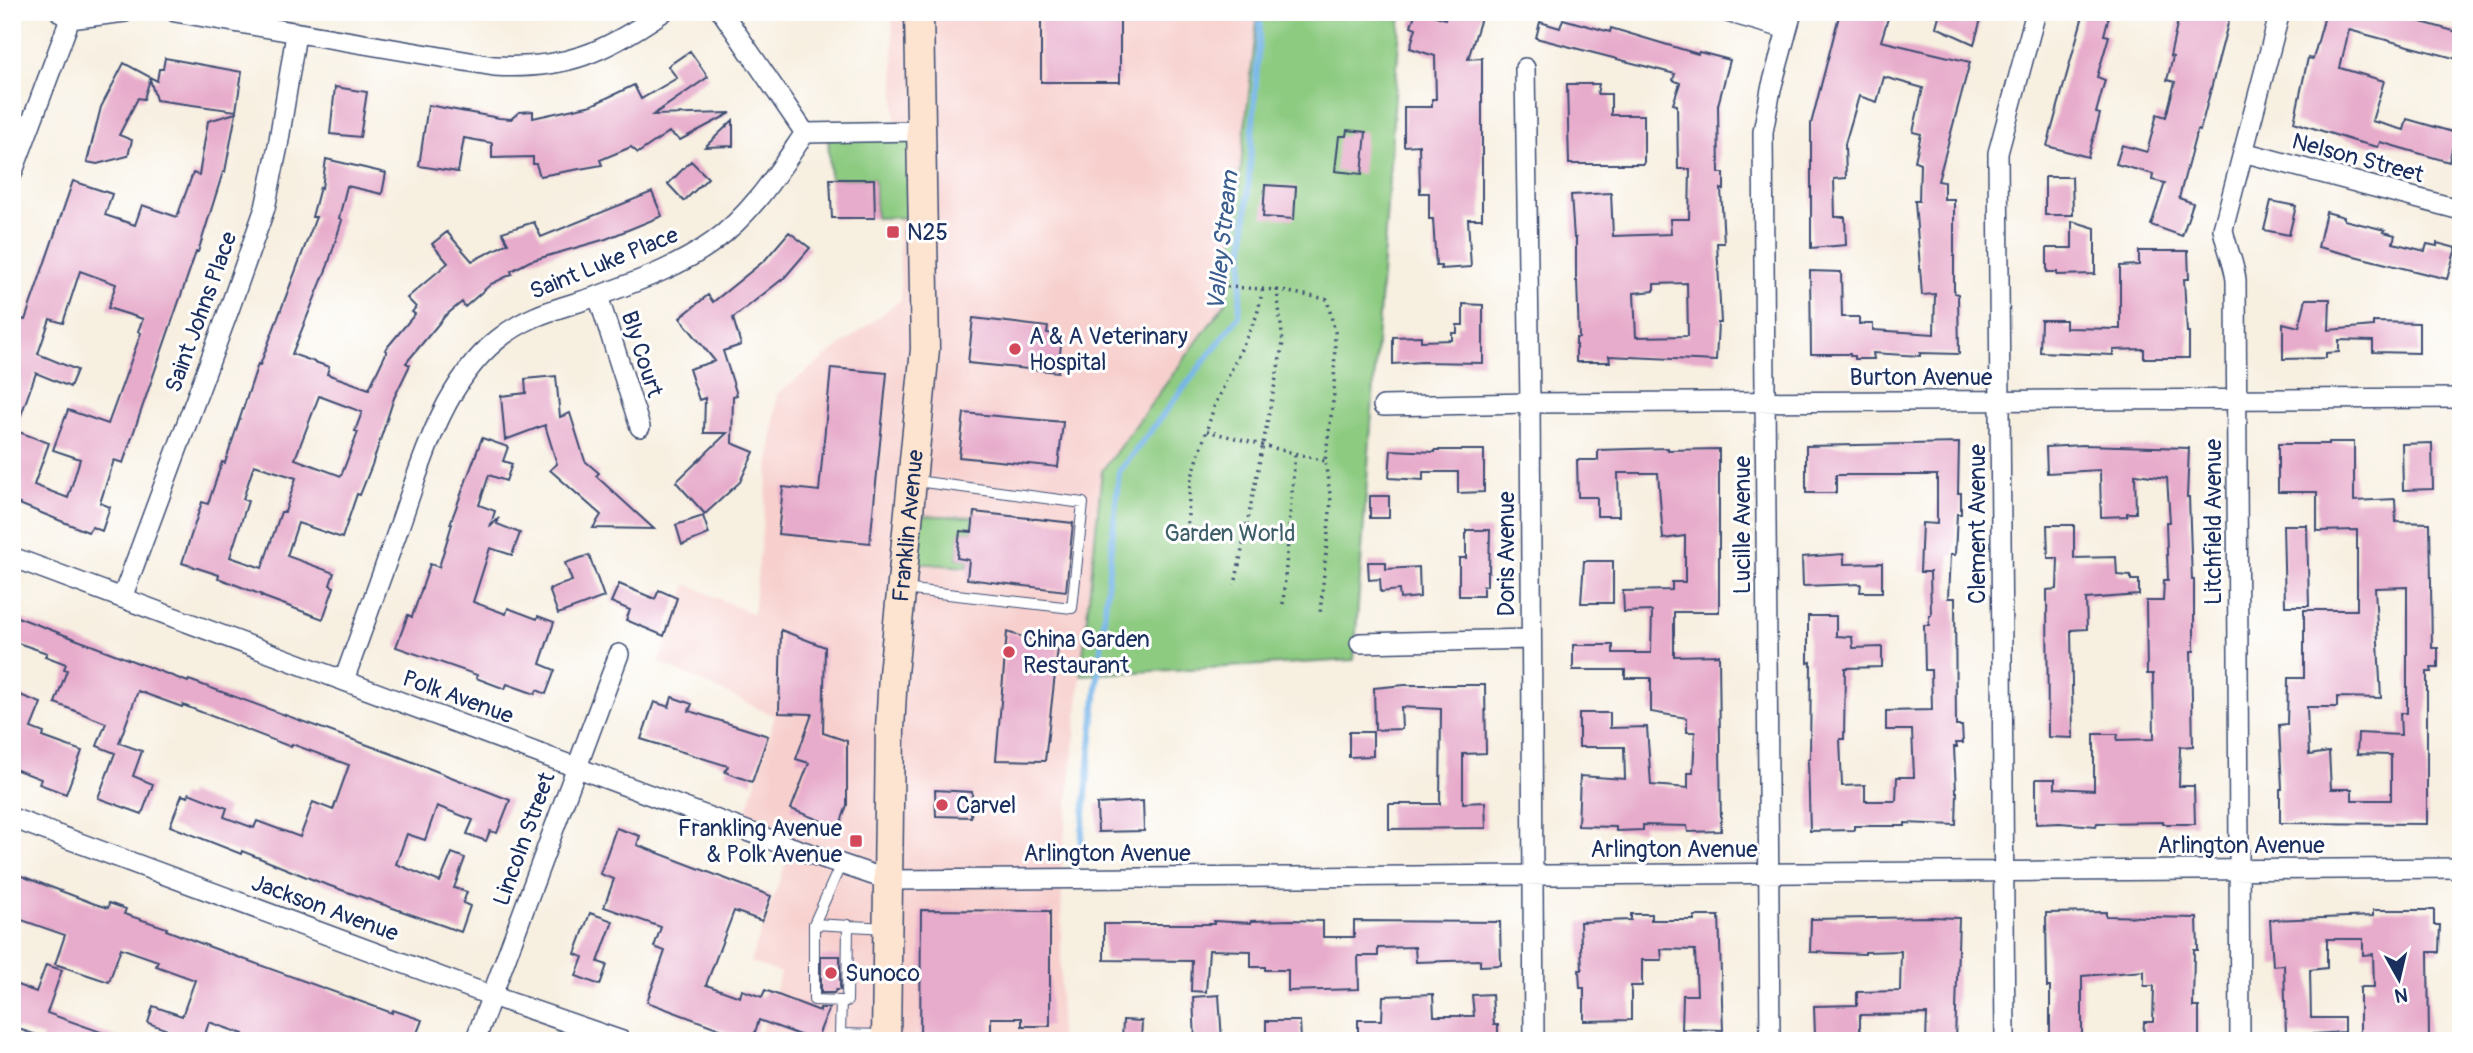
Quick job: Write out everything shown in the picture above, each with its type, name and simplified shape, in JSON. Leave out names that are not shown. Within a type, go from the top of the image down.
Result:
[{"type":"main road","name":"Franklin Avenue","points":[[886,1038],[890,729],[925,349],[919,12]]},
{"type":"street","points":[[12,174],[65,16],[125,12]]},
{"type":"street","points":[[175,12],[494,66],[525,68],[566,62],[606,48],[663,12]]},
{"type":"street","points":[[722,12],[806,133],[920,131]]},
{"type":"street","points":[[1727,12],[1790,20]]},
{"type":"street","name":"Clement Avenue","points":[[2005,1041],[1998,153],[2036,12]]},
{"type":"street","name":"Litchfield Avenue","points":[[2240,1041],[2236,280],[2234,262],[2225,244],[2224,229],[2280,12]]},
{"type":"street","name":"Lucille Avenue","points":[[1770,1041],[1763,132],[1771,89],[1790,20]]},
{"type":"street","name":"Saint Johns Place","points":[[122,598],[265,208],[296,34]]},
{"type":"street","name":"Doris Avenue","points":[[1525,68],[1534,1041]]},
{"type":"street","name":"Saint Luke Place","points":[[344,680],[425,454],[453,393],[476,360],[498,340],[542,313],[598,296],[681,261],[715,240],[766,188],[806,133]]},
{"type":"street","name":"Nelson Street","points":[[2243,152],[2461,210]]},
{"type":"street","name":"Bly Court","points":[[598,296],[640,427]]},
{"type":"street","name":"Burton Avenue","points":[[1382,406],[2461,398]]},
{"type":"street","name":"Polk Avenue","points":[[12,557],[888,880]]},
{"type":"street","points":[[1360,643],[1531,639]]},
{"type":"street","name":"Lincoln Street","points":[[475,1041],[619,654]]},
{"type":"street","name":"Jackson Avenue","points":[[12,818],[492,996],[622,1041]]},
{"type":"street","name":"Arlington Avenue","points":[[888,880],[2461,868]]},
{"type":"lane","points":[[901,588],[1072,608],[1083,503],[912,480]]},
{"type":"lane","points":[[841,864],[814,924],[814,1000],[847,1001],[848,925]]},
{"type":"lane","points":[[814,924],[887,928]]},
{"type":"lane","points":[[841,1001],[840,1034],[886,1038]]},
{"type":"path","points":[[1213,286],[1263,288],[1327,299],[1335,332],[1334,394],[1325,461],[1332,501],[1320,614]]},
{"type":"path","points":[[1187,530],[1191,482],[1214,407],[1257,315],[1263,288]]},
{"type":"path","points":[[1236,585],[1283,343],[1277,290]]},
{"type":"path","points":[[1207,431],[1325,461]]},
{"type":"path","points":[[1283,604],[1295,453]]},
{"type":"shaded area","points":[[892,12],[1257,12],[1226,302],[1102,471],[1062,860],[1060,1041],[758,1041],[781,973],[750,962],[793,843],[743,824],[775,716],[659,662],[687,584],[753,614],[777,394],[901,300]]},
{"type":"green space","name":"Garden World","points":[[1258,12],[1401,12],[1354,660],[1081,675],[1102,471],[1226,302]]},
{"type":"green space","points":[[920,131],[922,217],[876,218],[874,179],[830,179],[828,133]]},
{"type":"green space","points":[[908,515],[974,517],[972,532],[960,531],[957,558],[969,560],[967,567],[904,562]]},
{"type":"building","points":[[1041,12],[1120,12],[1120,82],[1041,82]]},
{"type":"building","points":[[1416,12],[1445,19],[1447,12],[1483,12],[1468,59],[1482,58],[1482,219],[1468,219],[1471,267],[1441,269],[1441,266],[1436,266],[1433,219],[1429,219],[1429,193],[1420,193],[1419,145],[1404,146],[1404,107],[1432,107],[1432,99],[1436,99],[1435,56],[1410,48],[1416,28],[1411,26]]},
{"type":"building","points":[[1840,12],[1879,12],[1889,15],[1881,41],[1970,62],[1938,181],[1944,182],[1944,199],[1954,199],[1954,293],[1958,294],[1959,354],[1920,353],[1920,356],[1873,353],[1874,359],[1855,359],[1855,356],[1850,354],[1811,354],[1810,271],[1841,272],[1842,317],[1859,317],[1859,324],[1873,324],[1873,330],[1934,334],[1935,294],[1922,295],[1915,201],[1919,201],[1920,163],[1915,161],[1921,134],[1913,132],[1923,88],[1884,77],[1877,102],[1859,96],[1845,144],[1846,178],[1834,179],[1835,217],[1845,217],[1846,245],[1811,248],[1811,124]]},
{"type":"building","points":[[1940,12],[1983,12],[1974,44],[1936,27]]},
{"type":"building","points":[[2084,12],[2110,12],[2104,35],[2109,36],[2097,77],[2105,80],[2096,113],[2100,114],[2088,157],[2047,146]]},
{"type":"building","points":[[2180,12],[2231,12],[2200,131],[2197,130],[2179,198],[2193,203],[2182,236],[2151,225],[2165,183],[2152,180],[2153,174],[2116,164],[2122,145],[2147,152],[2157,114],[2166,117],[2175,82],[2167,80]]},
{"type":"building","points":[[2326,12],[2385,12],[2461,33],[2461,60],[2349,30],[2340,68],[2384,81],[2372,121],[2404,130],[2407,119],[2456,133],[2449,162],[2380,142],[2378,147],[2354,141],[2294,122],[2308,58],[2313,59]]},
{"type":"building","points":[[1563,19],[1610,32],[1611,28],[1698,54],[1699,52],[1730,60],[1718,105],[1719,173],[1724,173],[1724,190],[1721,189],[1724,243],[1717,243],[1721,323],[1718,323],[1716,361],[1609,356],[1610,362],[1576,362],[1576,338],[1579,338],[1576,238],[1571,195],[1611,193],[1613,236],[1671,234],[1670,219],[1689,219],[1690,169],[1678,169],[1677,105],[1673,104],[1680,83],[1673,80],[1675,74],[1536,38],[1540,22],[1560,28]],"holes":[[[1687,283],[1688,336],[1636,337],[1634,293],[1654,291],[1654,284]]]},
{"type":"building","points":[[690,51],[708,77],[653,115],[731,113],[680,140],[669,132],[638,153],[631,147],[600,160],[602,165],[540,176],[536,164],[533,164],[533,157],[492,158],[492,143],[464,138],[458,172],[419,166],[428,105],[511,119],[519,112],[533,111],[533,118],[592,105],[634,85],[641,99],[677,78],[668,66]]},
{"type":"building","points":[[165,58],[242,72],[236,111],[156,100],[150,79],[144,99],[138,98],[119,135],[132,140],[128,156],[97,164],[87,162],[101,107],[124,63],[157,81]]},
{"type":"building","points":[[1567,84],[1599,84],[1597,94],[1611,94],[1611,115],[1644,115],[1644,164],[1569,164]]},
{"type":"building","points":[[335,87],[367,92],[360,137],[330,134]]},
{"type":"building","points":[[236,113],[225,172],[198,252],[123,463],[114,460],[100,503],[110,507],[102,531],[92,527],[88,532],[12,501],[12,456],[19,432],[49,443],[34,485],[68,498],[80,459],[53,450],[68,410],[108,424],[141,333],[138,331],[143,319],[108,308],[116,284],[80,271],[63,323],[50,319],[38,354],[77,370],[70,387],[36,373],[15,432],[12,432],[12,347],[22,319],[25,320],[73,181],[112,194],[105,215],[135,225],[142,205],[177,217],[193,173],[199,175],[208,121]]},
{"type":"building","points":[[733,120],[733,146],[705,147]]},
{"type":"building","points":[[1347,130],[1366,132],[1362,174],[1335,171],[1339,136],[1346,136]]},
{"type":"building","points":[[326,159],[386,173],[382,194],[347,186],[339,218],[342,220],[328,265],[292,354],[329,367],[327,374],[369,389],[387,351],[385,350],[415,314],[412,312],[416,307],[407,298],[448,263],[432,244],[447,232],[472,261],[508,243],[502,232],[534,222],[541,237],[652,192],[662,216],[606,239],[530,261],[491,284],[465,307],[462,302],[445,316],[406,363],[410,365],[394,398],[372,465],[360,495],[357,494],[342,538],[298,523],[287,556],[334,573],[330,585],[334,587],[323,619],[218,578],[219,575],[182,563],[202,502],[208,504],[222,462],[225,463],[258,364],[260,365],[316,217],[312,217],[320,187],[322,188]],"holes":[[[319,396],[362,412],[355,431],[358,432],[341,476],[295,459]],[[254,465],[296,478],[262,568],[230,557],[248,501],[243,499]]]},
{"type":"building","points":[[691,161],[708,178],[684,201],[668,184]]},
{"type":"building","points":[[2045,177],[2072,177],[2073,215],[2045,215]]},
{"type":"building","points":[[830,179],[874,179],[875,218],[832,218]]},
{"type":"building","points":[[1265,185],[1296,187],[1294,219],[1263,217]]},
{"type":"building","points":[[2271,201],[2296,206],[2289,235],[2264,230]]},
{"type":"building","points":[[2326,212],[2344,217],[2344,220],[2385,230],[2384,232],[2395,235],[2393,243],[2425,251],[2427,244],[2437,246],[2437,243],[2456,248],[2447,279],[2318,247]]},
{"type":"building","points":[[2072,221],[2095,228],[2095,274],[2057,275],[2057,272],[2047,272],[2047,248],[2072,248]]},
{"type":"building","points":[[789,232],[810,248],[785,277],[733,318],[741,345],[723,351],[737,395],[733,396],[732,443],[754,452],[740,482],[705,514],[676,482],[727,433],[704,433],[705,398],[699,400],[689,369],[715,361],[680,318],[708,295],[713,302],[765,260]]},
{"type":"building","points":[[2139,251],[2188,251],[2189,279],[2184,279],[2189,358],[2144,358],[2144,349],[2113,350],[2113,355],[2040,352],[2041,320],[2066,320],[2066,328],[2120,329],[2120,266],[2139,265]]},
{"type":"building","points":[[2306,299],[2330,299],[2329,330],[2373,326],[2373,322],[2419,323],[2419,353],[2373,352],[2373,341],[2339,340],[2339,352],[2326,353],[2326,358],[2283,359],[2283,323],[2299,327]]},
{"type":"building","points":[[1463,304],[1483,305],[1483,363],[1393,364],[1393,337],[1421,336],[1421,341],[1452,340],[1452,333],[1457,333],[1457,325],[1463,325]]},
{"type":"building","name":"A & A Veterinary Hospital","points":[[973,318],[1048,327],[1047,333],[1062,335],[1058,372],[968,363]]},
{"type":"building","points":[[831,368],[887,373],[870,543],[778,534],[783,487],[819,491]]},
{"type":"building","points":[[556,376],[560,417],[570,413],[585,461],[599,473],[596,476],[654,529],[593,528],[601,515],[550,470],[557,464],[545,425],[505,440],[501,396],[526,393],[525,379]]},
{"type":"building","points":[[964,413],[1063,422],[1058,467],[959,457]]},
{"type":"building","points":[[482,438],[508,447],[503,461],[512,464],[506,481],[489,475],[479,505],[495,511],[490,527],[499,518],[497,524],[520,533],[512,555],[490,548],[473,602],[506,614],[508,608],[554,622],[540,664],[555,670],[546,694],[537,690],[535,694],[507,684],[505,689],[476,678],[477,675],[396,647],[408,615],[412,617],[430,564],[439,567],[450,524]]},
{"type":"building","points":[[2354,442],[2354,501],[2395,499],[2396,522],[2430,523],[2432,648],[2438,648],[2438,668],[2431,668],[2432,672],[2427,672],[2427,824],[2280,823],[2282,789],[2279,725],[2287,724],[2288,678],[2304,678],[2304,610],[2357,610],[2357,530],[2317,531],[2317,492],[2278,492],[2278,444]],"holes":[[[2407,587],[2407,713],[2400,713],[2401,735],[2358,733],[2357,754],[2391,755],[2391,800],[2352,800],[2352,789],[2331,789],[2329,752],[2309,755],[2307,707],[2337,707],[2337,697],[2381,698],[2375,588]]]},
{"type":"building","points":[[1959,443],[1958,493],[1961,493],[1961,514],[1957,514],[1955,555],[1950,555],[1948,598],[1955,598],[1956,726],[1962,726],[1963,743],[1956,743],[1957,747],[1954,747],[1956,825],[1905,823],[1905,826],[1854,826],[1854,830],[1810,831],[1808,759],[1811,662],[1808,663],[1808,616],[1836,616],[1836,636],[1852,637],[1853,648],[1882,647],[1882,667],[1845,668],[1844,739],[1840,739],[1842,786],[1865,785],[1865,801],[1896,801],[1897,777],[1914,777],[1912,730],[1886,730],[1886,711],[1932,710],[1931,670],[1925,670],[1924,625],[1929,625],[1931,615],[1930,572],[1920,572],[1922,523],[1937,524],[1937,475],[1836,475],[1836,493],[1806,493],[1806,446]]},
{"type":"building","points":[[2432,443],[2433,489],[2403,490],[2402,444]]},
{"type":"building","points":[[2083,445],[2189,448],[2187,497],[2194,580],[2194,651],[2191,651],[2193,746],[2180,747],[2179,786],[2194,786],[2195,824],[2036,824],[2036,779],[2055,779],[2055,788],[2094,790],[2094,734],[2118,734],[2117,740],[2154,739],[2153,674],[2147,674],[2146,601],[2163,601],[2164,580],[2168,580],[2166,522],[2170,522],[2167,478],[2135,474],[2136,513],[2101,517],[2100,470],[2047,473],[2046,447]]},
{"type":"building","points":[[1719,449],[1719,612],[1674,612],[1674,656],[1719,655],[1721,831],[1688,832],[1687,826],[1643,825],[1643,830],[1616,831],[1616,827],[1578,826],[1580,776],[1625,779],[1624,747],[1579,747],[1579,713],[1610,713],[1610,728],[1647,727],[1651,785],[1688,788],[1688,773],[1693,773],[1695,732],[1687,732],[1687,718],[1651,712],[1651,678],[1625,678],[1625,670],[1573,670],[1573,645],[1613,645],[1613,653],[1651,653],[1652,611],[1624,612],[1623,591],[1672,590],[1672,582],[1685,582],[1685,536],[1663,539],[1658,473],[1618,473],[1619,516],[1597,516],[1597,497],[1578,497],[1577,460],[1598,460],[1598,450]]},
{"type":"building","points":[[1391,450],[1484,450],[1484,492],[1458,493],[1458,472],[1423,472],[1423,480],[1389,478]]},
{"type":"building","points":[[1370,496],[1389,496],[1389,518],[1370,518]]},
{"type":"building","points":[[974,512],[1073,523],[1066,591],[967,579],[969,560],[957,558],[960,531],[972,532]]},
{"type":"building","points":[[703,516],[709,534],[682,545],[676,525]]},
{"type":"building","points":[[2047,525],[2074,525],[2074,558],[2116,557],[2117,575],[2131,576],[2131,580],[2139,580],[2139,595],[2086,599],[2087,629],[2071,630],[2073,738],[2048,737],[2047,590],[2057,589],[2058,558],[2048,558]]},
{"type":"building","points":[[2283,525],[2307,525],[2309,606],[2285,606]]},
{"type":"building","points":[[1466,530],[1490,530],[1489,572],[1487,586],[1483,586],[1483,596],[1459,596],[1459,558],[1466,558]]},
{"type":"building","points":[[1844,554],[1844,564],[1882,563],[1882,592],[1860,592],[1861,584],[1803,586],[1802,557]]},
{"type":"building","points":[[589,555],[604,597],[558,614],[549,589],[572,581],[565,563]]},
{"type":"building","points":[[1584,561],[1613,561],[1613,603],[1581,603]]},
{"type":"building","points":[[1368,562],[1386,562],[1386,569],[1419,567],[1420,597],[1400,599],[1399,590],[1381,592],[1380,579],[1369,580]]},
{"type":"building","points":[[619,584],[655,599],[659,590],[677,598],[664,636],[626,620],[630,610],[611,602]]},
{"type":"building","points":[[12,615],[188,682],[189,680],[395,755],[510,800],[497,833],[490,831],[486,841],[467,834],[473,820],[437,806],[425,840],[407,834],[396,864],[440,882],[452,853],[465,858],[454,888],[467,892],[463,903],[470,906],[461,932],[170,826],[182,795],[188,797],[189,793],[227,808],[224,817],[254,828],[257,821],[300,837],[313,802],[333,810],[349,765],[292,744],[291,747],[183,705],[182,707],[138,691],[119,743],[142,751],[133,776],[153,784],[142,814],[98,798],[115,753],[97,746],[106,723],[55,703],[67,670],[64,669],[66,664],[45,656],[47,653],[12,641]]},
{"type":"building","points":[[781,630],[825,647],[823,733],[847,741],[847,805],[839,828],[791,809],[809,763],[796,759],[812,714],[779,713]]},
{"type":"building","points":[[1007,632],[1058,648],[1045,761],[996,760]]},
{"type":"building","points":[[1405,685],[1485,685],[1486,753],[1463,754],[1463,803],[1485,802],[1486,828],[1389,829],[1389,804],[1440,804],[1441,709],[1401,707],[1402,729],[1375,730],[1374,688]]},
{"type":"building","points":[[12,692],[41,703],[31,728],[44,733],[43,737],[82,751],[66,794],[39,784],[41,779],[12,768]]},
{"type":"building","points":[[672,697],[692,704],[689,711],[768,736],[752,782],[725,772],[728,766],[641,739],[654,702],[669,707]]},
{"type":"building","points":[[1349,732],[1373,732],[1373,756],[1349,757]]},
{"type":"building","points":[[935,790],[972,792],[971,817],[936,816]]},
{"type":"building","points":[[1143,801],[1144,831],[1098,832],[1097,804]]},
{"type":"building","points":[[616,828],[640,836],[637,845],[771,896],[762,921],[734,911],[706,985],[740,997],[742,990],[762,997],[765,990],[820,1011],[820,1008],[829,1008],[816,1041],[759,1020],[752,1041],[647,1002],[665,951],[654,947],[661,927],[604,907],[614,879],[600,874]]},
{"type":"building","points":[[19,875],[95,904],[108,908],[109,903],[126,909],[124,914],[167,928],[166,930],[213,948],[392,1013],[393,1010],[422,1020],[414,1041],[241,1041],[243,1034],[209,1022],[203,1041],[198,1041],[148,1023],[153,1006],[182,1016],[195,980],[156,966],[158,961],[121,948],[109,982],[55,964],[65,935],[13,917],[18,905],[12,903],[12,894]]},
{"type":"building","points":[[921,910],[1050,911],[1050,1026],[1022,1026],[1022,1018],[991,1018],[991,1041],[920,1041]]},
{"type":"building","points":[[2373,910],[2434,910],[2434,925],[2440,925],[2439,952],[2428,952],[2429,1041],[2403,1041],[2403,1036],[2360,1037],[2360,987],[2374,987],[2373,954],[2363,955],[2363,939],[2327,939],[2327,968],[2310,970],[2311,1018],[2344,1018],[2344,1032],[2286,1036],[2284,965],[2273,966],[2270,920],[2373,916]]},
{"type":"building","points":[[2106,912],[2106,916],[2197,918],[2198,950],[2194,950],[2193,1007],[2199,1007],[2199,1039],[2143,1038],[2144,1022],[2153,1022],[2154,986],[2144,986],[2144,971],[2082,976],[2082,1039],[2050,1039],[2046,913]]},
{"type":"building","points":[[590,913],[613,921],[598,962],[607,965],[600,985],[576,976],[583,957],[575,954]]},
{"type":"building","points":[[1631,914],[1651,914],[1651,920],[1694,920],[1694,916],[1719,916],[1723,1030],[1682,1029],[1683,995],[1697,995],[1695,950],[1661,949],[1662,960],[1642,960],[1642,986],[1631,986],[1631,1020],[1584,1021],[1584,988],[1580,988],[1579,970],[1582,970],[1580,922],[1631,920]]},
{"type":"building","points":[[1959,918],[1955,1041],[1926,1041],[1927,1014],[1860,1015],[1860,1034],[1815,1035],[1814,1006],[1857,1005],[1857,992],[1900,991],[1901,951],[1865,954],[1810,952],[1811,919]]},
{"type":"building","points":[[1214,921],[1251,923],[1323,921],[1323,937],[1354,937],[1354,921],[1500,922],[1501,965],[1480,966],[1480,960],[1416,962],[1415,947],[1378,948],[1378,956],[1358,956],[1359,989],[1288,991],[1288,970],[1251,967],[1251,951],[1209,950],[1206,992],[1191,991],[1192,961],[1104,960],[1104,924],[1214,924]]},
{"type":"building","points":[[821,956],[840,956],[840,990],[834,993],[821,993]]},
{"type":"building","points":[[46,965],[62,970],[47,1013],[118,1038],[117,1041],[42,1041],[43,1037],[12,1027],[12,983],[36,992]]},
{"type":"building","points":[[1433,994],[1434,1016],[1474,1016],[1472,995],[1492,994],[1498,1041],[1358,1041],[1358,1020],[1382,1020],[1383,996]]},
{"type":"building","points":[[1219,995],[1222,1041],[1195,1041],[1193,997]]},
{"type":"building","points":[[1123,1020],[1142,1021],[1141,1041],[1122,1041]]},
{"type":"building","points":[[1266,1021],[1300,1021],[1301,1041],[1266,1041]]},
{"type":"waterway","name":"Valley Stream","points":[[1080,853],[1119,472],[1239,316],[1261,12]]},
{"type":"place","name":"N25","points":[[893,232]]},
{"type":"place","name":"A & A Veterinary Hospital","points":[[1015,349]]},
{"type":"place","name":"China Garden Restaurant","points":[[1009,652]]},
{"type":"place","name":"Carvel","points":[[942,805]]},
{"type":"place","name":"Frankling Avenue & Polk Avenue","points":[[856,841]]},
{"type":"place","name":"Sunoco","points":[[831,973]]}]
